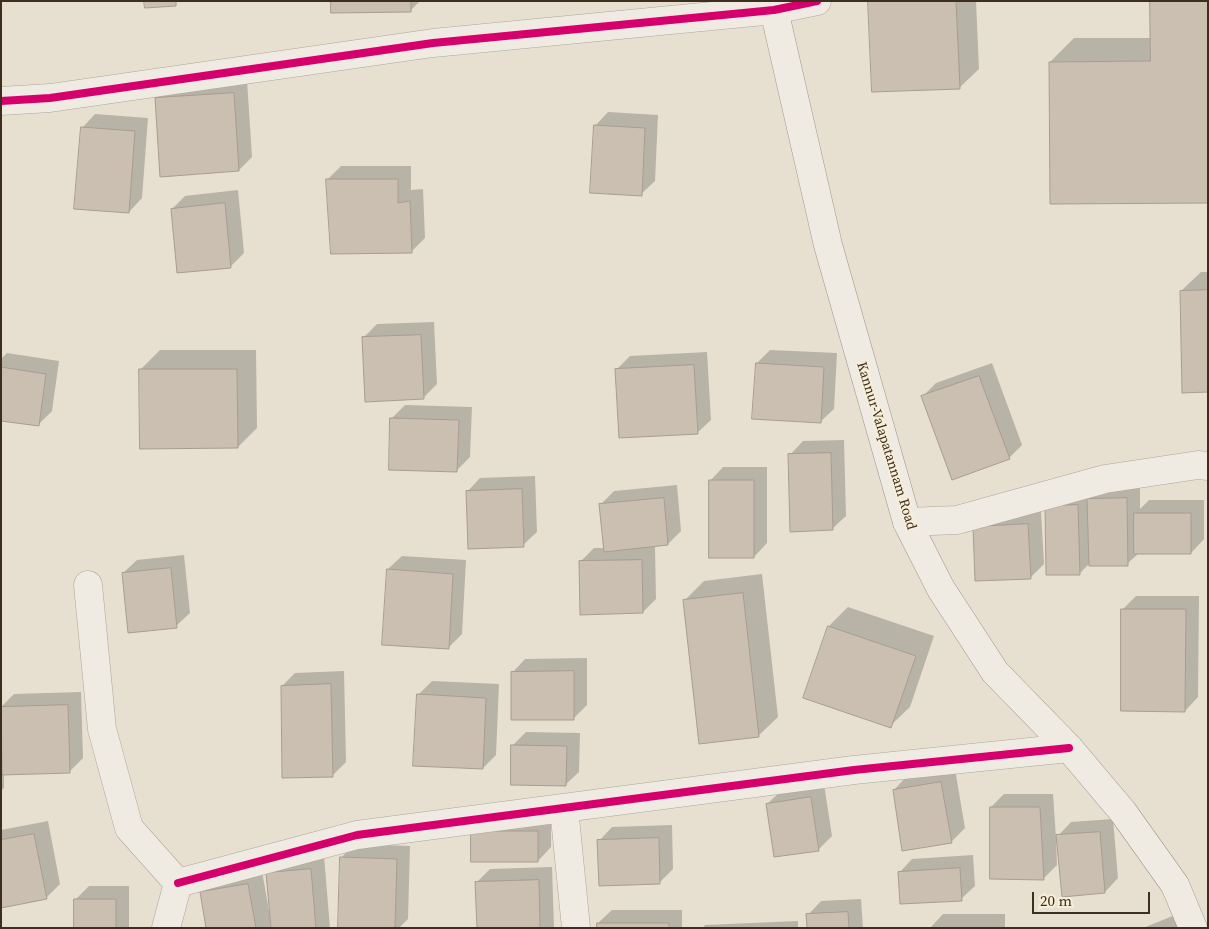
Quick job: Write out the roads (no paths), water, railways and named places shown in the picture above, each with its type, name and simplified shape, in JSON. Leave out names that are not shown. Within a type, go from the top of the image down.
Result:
[{"type":"street","points":[[1,101],[50,98],[433,44],[817,1]]},
{"type":"street","name":"Kannur-Valapatannam Road","points":[[773,6],[828,245],[907,522],[941,589],[995,672],[1069,748],[1123,812],[1175,885],[1193,928]]},
{"type":"street","points":[[907,522],[957,520],[1105,479],[1198,465],[1208,466]]},
{"type":"street","points":[[88,585],[102,729],[129,828],[178,883]]},
{"type":"street","points":[[178,883],[357,835],[854,770],[1069,748]]},
{"type":"street","points":[[564,808],[576,928]]},
{"type":"street","points":[[166,928],[178,883]]}]
